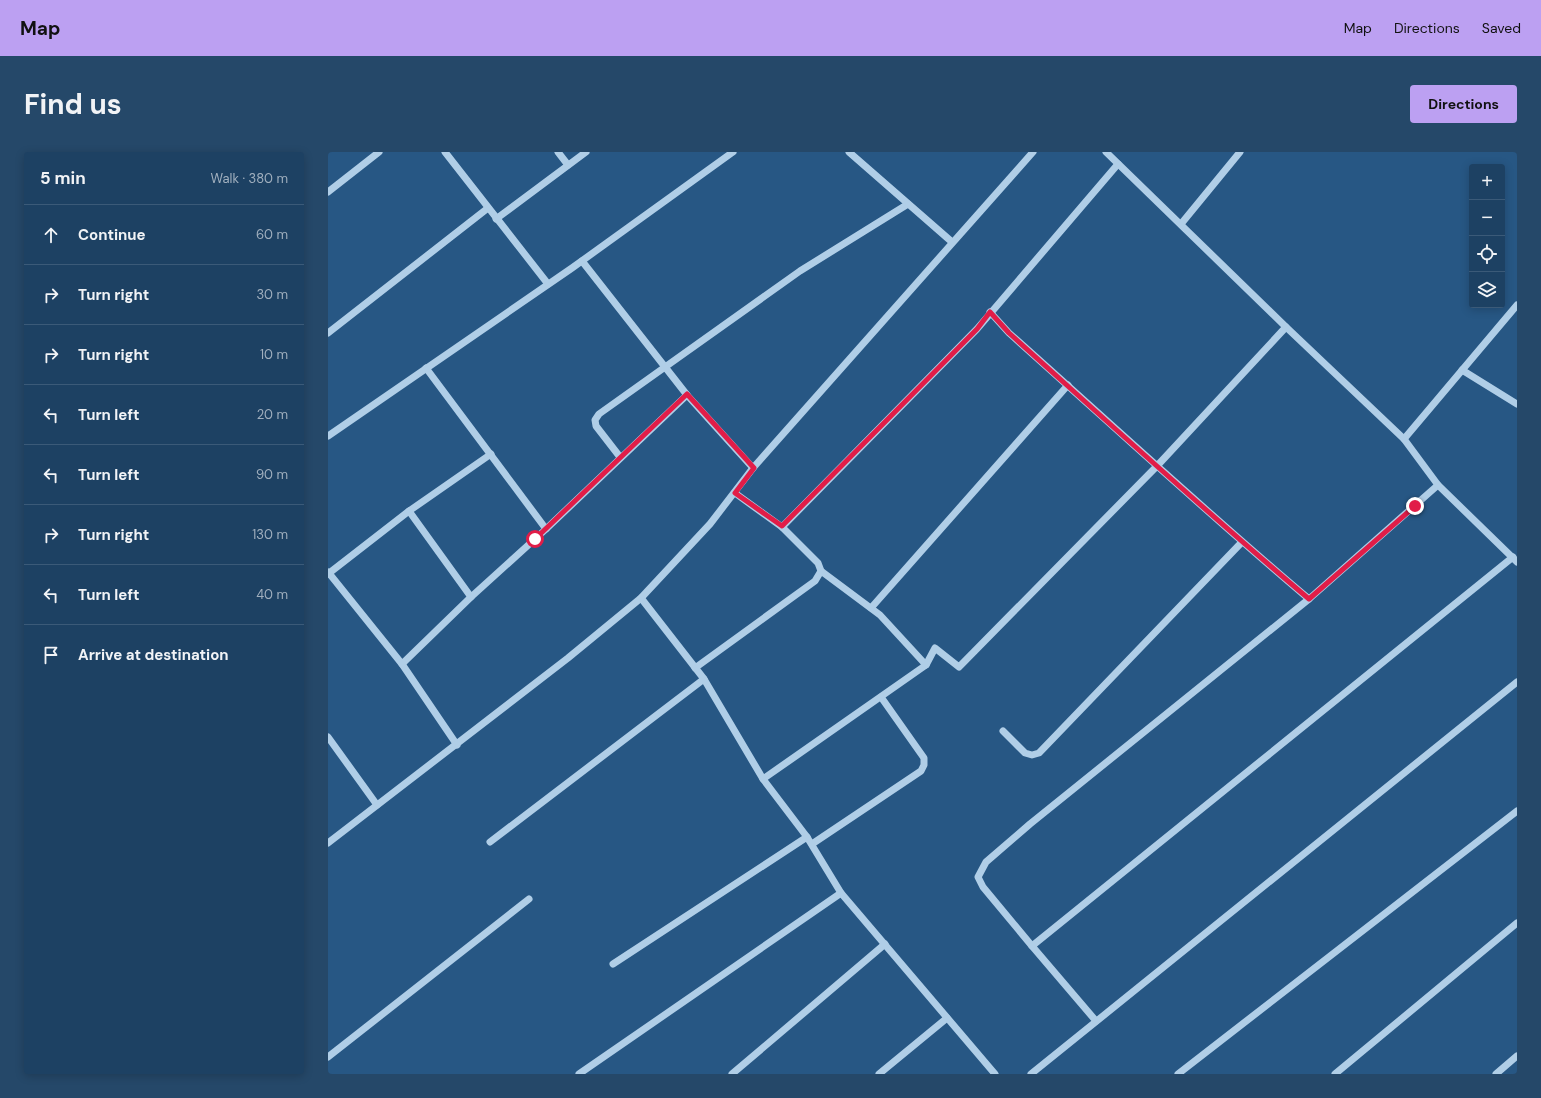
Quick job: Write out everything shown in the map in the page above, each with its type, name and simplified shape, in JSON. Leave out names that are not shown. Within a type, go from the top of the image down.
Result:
[{"type":"street","points":[[328,192],[380,152]]},
{"type":"street","points":[[445,152],[548,284]]},
{"type":"street","points":[[558,152],[568,165]]},
{"type":"street","points":[[496,219],[586,152]]},
{"type":"street","points":[[328,436],[582,261],[733,152]]},
{"type":"street","points":[[849,152],[952,242]]},
{"type":"street","points":[[328,843],[568,658],[640,598],[710,524],[754,468],[1033,152]]},
{"type":"street","points":[[1032,946],[1515,559],[1438,485],[1404,439],[1106,152]]},
{"type":"street","points":[[1181,224],[1240,152]]},
{"type":"street","points":[[782,526],[971,334],[1118,164]]},
{"type":"street","points":[[620,457],[596,426],[595,420],[599,414],[664,366],[800,271],[908,204]]},
{"type":"street","points":[[328,333],[488,208]]},
{"type":"street","points":[[582,261],[687,394],[754,468]]},
{"type":"street","points":[[1404,439],[1517,305]]},
{"type":"street","points":[[990,312],[1009,333],[1242,542],[1309,599]]},
{"type":"street","points":[[763,779],[926,665],[935,648],[959,667],[1157,466],[1286,327]]},
{"type":"street","points":[[426,368],[546,529]]},
{"type":"street","points":[[1462,370],[1517,404]]},
{"type":"street","points":[[871,608],[1068,385]]},
{"type":"street","points":[[402,664],[687,394]]},
{"type":"street","points":[[457,745],[402,664],[328,573],[409,511],[491,454]]},
{"type":"street","points":[[1096,1020],[983,887],[978,877],[986,862],[1030,824],[1309,599],[1438,485]]},
{"type":"street","points":[[735,493],[782,526],[818,563],[821,571],[880,615],[926,665]]},
{"type":"street","points":[[409,511],[471,597]]},
{"type":"street","points":[[1004,731],[1025,753],[1032,755],[1039,753],[1242,542]]},
{"type":"street","points":[[695,668],[815,581],[821,571]]},
{"type":"street","points":[[640,598],[704,679],[763,779],[812,844],[841,893],[994,1074]]},
{"type":"street","points":[[490,842],[704,679]]},
{"type":"street","points":[[1031,1074],[1096,1020],[1517,682]]},
{"type":"street","points":[[812,844],[921,771],[924,765],[924,758],[881,697]]},
{"type":"street","points":[[328,737],[376,805]]},
{"type":"street","points":[[1178,1074],[1517,811]]},
{"type":"street","points":[[613,964],[807,837]]},
{"type":"street","points":[[579,1074],[841,893]]},
{"type":"street","points":[[328,1057],[529,899]]},
{"type":"street","points":[[1336,1074],[1517,923]]},
{"type":"street","points":[[732,1074],[885,944]]},
{"type":"street","points":[[879,1074],[948,1018]]},
{"type":"street","points":[[1496,1074],[1517,1056]]},
{"type":"route","points":[[535,539],[687,394],[754,468],[735,493],[782,526],[977,329],[990,312],[1009,333],[1242,542],[1309,599],[1415,506]]}]
